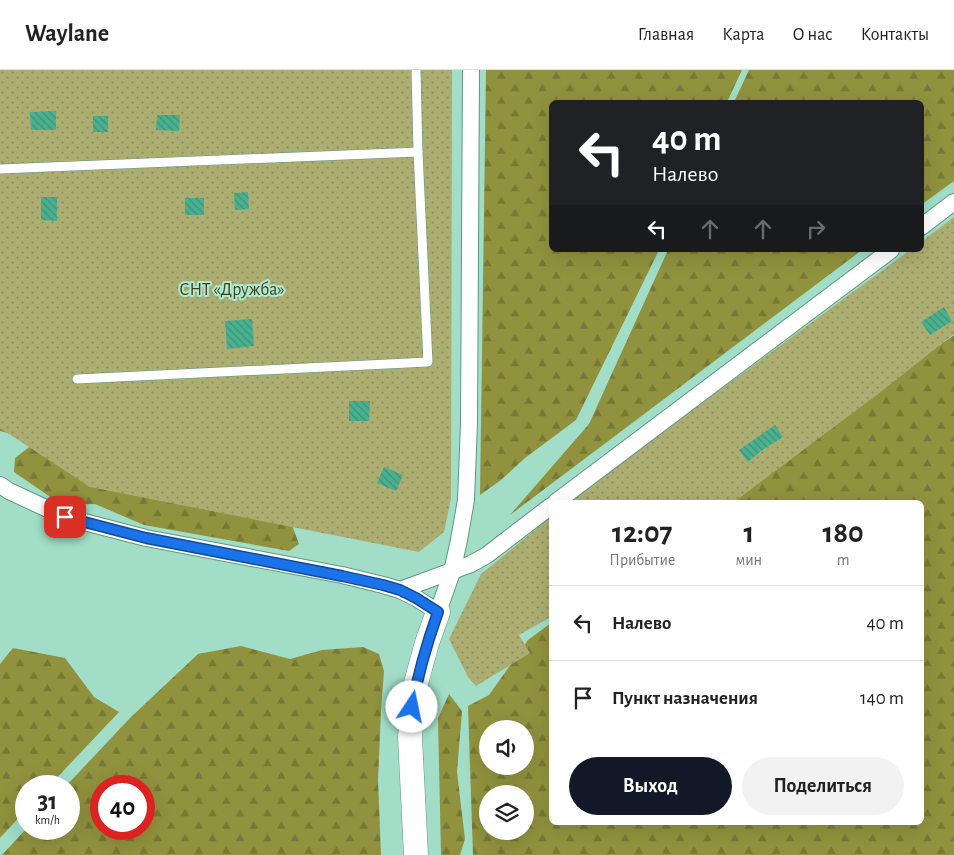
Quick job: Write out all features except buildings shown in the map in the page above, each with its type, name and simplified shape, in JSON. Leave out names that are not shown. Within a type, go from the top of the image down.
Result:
[{"type":"street","points":[[416,855],[410,738],[412,707],[416,683],[427,643],[452,572],[466,500],[469,413],[471,70]]},
{"type":"street","points":[[924,225],[954,202]]},
{"type":"street","points":[[559,500],[888,252]]},
{"type":"street","points":[[0,485],[65,517],[146,538],[383,585],[400,590],[438,612]]},
{"type":"street","points":[[400,590],[471,564],[487,555],[549,508]]},
{"type":"lane","points":[[77,379],[428,362],[416,70]]},
{"type":"lane","points":[[0,169],[418,152]]},
{"type":"green space","name":"СНТ «Дружба»","points":[[0,70],[452,70],[451,499],[444,532],[419,552],[90,487],[0,428]]},
{"type":"green space","points":[[486,70],[742,70],[728,100],[549,100],[549,252],[658,252],[576,420],[480,495]]},
{"type":"green space","points":[[749,70],[954,70],[954,181],[924,203],[924,100],[735,100]]},
{"type":"green space","points":[[954,217],[954,334],[878,394],[737,500],[572,500],[907,252],[924,252],[924,240]]},
{"type":"green space","points":[[667,252],[859,252],[510,515],[589,424]]},
{"type":"green space","points":[[954,335],[954,855],[473,855],[468,706],[489,695],[528,640],[549,624],[549,825],[924,825],[924,500],[723,500]]},
{"type":"green space","points":[[0,347],[292,525],[299,544],[289,551],[144,525],[95,504],[62,505],[14,472],[15,458],[37,441],[0,431]]},
{"type":"green space","points":[[549,519],[549,618],[519,635],[530,653],[476,686],[468,677],[449,639],[481,574]]},
{"type":"green space","points":[[241,646],[290,659],[322,650],[363,647],[379,654],[384,671],[378,780],[381,855],[2,855],[16,840],[80,840],[80,775],[76,775],[130,718],[198,654]]},
{"type":"green space","points":[[13,648],[65,658],[94,697],[119,712],[59,775],[15,775],[15,822],[0,838],[0,664]]},
{"type":"green space","points":[[449,694],[462,711],[457,772],[465,839],[460,855],[441,855],[438,718]]},
{"type":"route","points":[[65,517],[146,538],[383,585],[400,590],[416,598],[438,612],[416,683],[412,707]]}]
